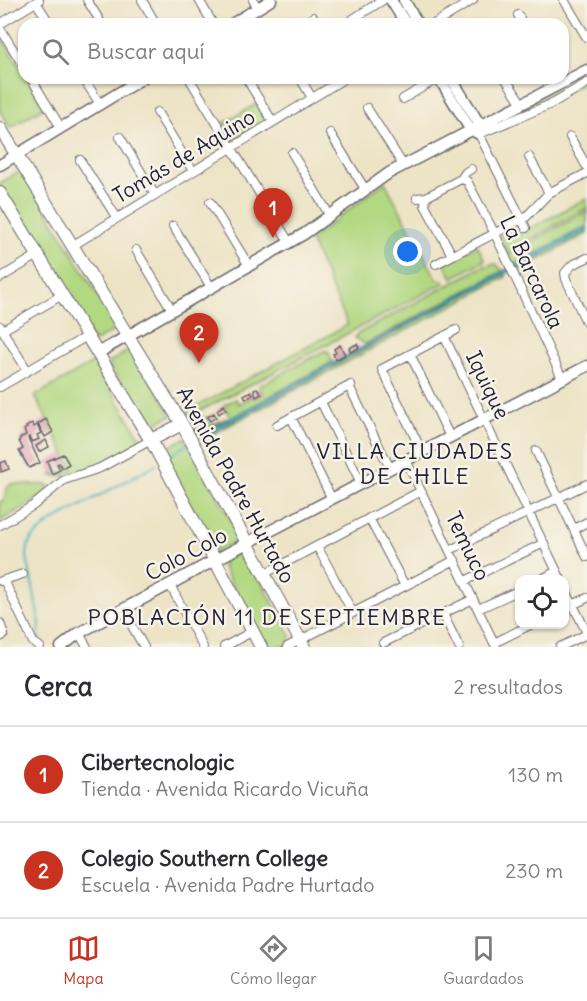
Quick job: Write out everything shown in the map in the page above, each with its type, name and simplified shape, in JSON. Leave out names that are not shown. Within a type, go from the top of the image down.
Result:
[{"type":"main road","name":"Avenida Padre Hurtado","points":[[0,128],[182,424],[303,644]]},
{"type":"main road","points":[[0,193],[151,440],[261,647]]},
{"type":"main road","points":[[151,440],[182,424]]},
{"type":"street","points":[[87,0],[98,18]]},
{"type":"street","points":[[142,0],[152,18]]},
{"type":"street","points":[[199,0],[210,18]]},
{"type":"street","points":[[239,18],[256,4],[271,0]]},
{"type":"street","points":[[355,18],[383,0]]},
{"type":"street","points":[[392,0],[402,18]]},
{"type":"street","points":[[404,0],[414,18]]},
{"type":"street","points":[[442,18],[459,4],[473,0]]},
{"type":"street","points":[[564,0],[587,38]]},
{"type":"street","points":[[18,57],[0,26],[38,1],[47,18]]},
{"type":"street","points":[[569,77],[587,70]]},
{"type":"street","points":[[476,129],[549,105],[587,83]]},
{"type":"street","points":[[35,84],[61,128]]},
{"type":"street","points":[[87,84],[100,105]]},
{"type":"street","points":[[0,165],[132,84]]},
{"type":"street","points":[[193,84],[289,242]]},
{"type":"street","points":[[250,84],[273,122]]},
{"type":"street","points":[[304,84],[312,98]]},
{"type":"street","name":"Tomás de Aquino","points":[[72,246],[335,84]]},
{"type":"street","points":[[403,99],[429,84]]},
{"type":"street","points":[[443,84],[476,129]]},
{"type":"street","points":[[454,84],[526,228]]},
{"type":"street","points":[[510,84],[522,104]]},
{"type":"street","points":[[98,353],[289,242],[403,165],[476,129],[554,84]]},
{"type":"street","points":[[367,108],[403,165]]},
{"type":"street","points":[[157,112],[193,171]]},
{"type":"street","points":[[330,133],[365,189]]},
{"type":"street","points":[[120,137],[155,195]]},
{"type":"street","points":[[570,137],[587,167]]},
{"type":"street","points":[[292,153],[330,216]]},
{"type":"street","points":[[529,157],[549,193]]},
{"type":"street","points":[[80,160],[117,218]]},
{"type":"street","points":[[417,198],[426,197],[464,180],[466,172],[471,169]]},
{"type":"street","points":[[436,264],[530,215],[549,193],[587,173]]},
{"type":"street","name":"La Barcarola","points":[[464,180],[495,234],[562,378]]},
{"type":"street","points":[[426,197],[425,205],[452,255]]},
{"type":"street","points":[[210,202],[249,266]]},
{"type":"street","points":[[173,226],[211,287]]},
{"type":"street","points":[[136,250],[172,310]]},
{"type":"street","points":[[0,278],[38,255]]},
{"type":"street","points":[[587,258],[572,265],[565,273],[587,324]]},
{"type":"street","points":[[27,370],[1,328],[62,295]]},
{"type":"street","points":[[422,452],[382,369],[456,330]]},
{"type":"street","points":[[0,387],[87,336]]},
{"type":"street","name":"Iquique","points":[[444,336],[559,575]]},
{"type":"street","points":[[410,354],[450,437]]},
{"type":"street","name":"Colo Colo","points":[[61,647],[79,633],[587,366]]},
{"type":"street","points":[[277,424],[350,386],[390,468]]},
{"type":"street","points":[[321,402],[361,483]]},
{"type":"street","points":[[291,417],[332,499]]},
{"type":"street","points":[[0,525],[40,501],[64,480],[100,468],[151,440]]},
{"type":"street","points":[[536,451],[587,557]]},
{"type":"street","name":"Temuco","points":[[406,460],[495,645]]},
{"type":"street","points":[[450,550],[587,484]]},
{"type":"street","points":[[264,574],[421,491]]},
{"type":"street","points":[[369,519],[405,586]]},
{"type":"street","points":[[574,529],[587,522]]},
{"type":"street","points":[[465,581],[544,543]]},
{"type":"street","points":[[317,546],[353,613]]},
{"type":"street","points":[[287,647],[303,644],[353,613],[455,560]]},
{"type":"street","points":[[23,574],[2,581],[38,646]]},
{"type":"street","points":[[170,585],[203,647]]},
{"type":"street","points":[[478,609],[515,592]]},
{"type":"street","points":[[560,647],[587,634],[569,596]]},
{"type":"street","points":[[569,606],[587,598]]},
{"type":"street","points":[[383,643],[473,599]]},
{"type":"street","points":[[123,610],[144,647]]},
{"type":"street","points":[[443,614],[458,645],[449,647]]},
{"type":"street","points":[[0,622],[2,636]]},
{"type":"street","points":[[495,645],[523,629]]},
{"type":"street","points":[[224,647],[253,631]]},
{"type":"street","points":[[79,633],[87,647]]},
{"type":"green space","points":[[0,35],[18,64],[18,84],[31,84],[44,107],[10,128],[0,111]]},
{"type":"green space","points":[[587,73],[587,80],[544,103],[487,127],[569,84]]},
{"type":"green space","points":[[258,103],[269,120],[234,140],[224,123]]},
{"type":"green space","points":[[22,170],[118,328],[94,342],[0,188],[0,183]]},
{"type":"green space","points":[[385,182],[436,278],[445,281],[444,283],[198,412],[190,415],[184,413],[348,325],[310,240]]},
{"type":"green space","points":[[587,198],[587,208],[507,252],[499,235],[516,226],[520,234]]},
{"type":"green space","points":[[587,211],[587,226],[512,266],[507,255]]},
{"type":"green space","points":[[587,231],[587,234],[514,273],[513,270]]},
{"type":"green space","points":[[477,245],[485,260],[452,278],[444,263]]},
{"type":"green space","points":[[496,264],[503,271],[365,344],[355,338],[357,334],[482,267]]},
{"type":"green space","points":[[504,274],[506,277],[204,439],[205,436]]},
{"type":"green space","points":[[131,349],[172,415],[147,428],[108,363]]},
{"type":"green space","points":[[324,351],[328,351],[332,362],[231,418],[196,434],[198,421],[205,417],[210,425],[230,417],[224,405],[236,399],[239,404],[263,394],[259,386]]},
{"type":"green space","points":[[94,362],[141,442],[85,471],[73,475],[50,475],[73,470],[35,396]]},
{"type":"green space","points":[[185,438],[241,539],[216,552],[161,451]]},
{"type":"green space","points":[[11,484],[47,485],[49,488],[35,501],[0,521],[0,502],[5,499],[7,488]]},
{"type":"green space","points":[[243,552],[248,557],[291,636],[288,644],[280,647],[265,647],[222,566],[225,559]]},
{"type":"water","points":[[587,226],[587,231],[205,436],[203,433]]},
{"type":"building","points":[[357,344],[359,348],[351,352],[349,348]]},
{"type":"building","points":[[340,345],[345,355],[336,360],[333,354],[336,353],[334,349]]},
{"type":"building","points":[[257,388],[262,394],[256,397],[254,389]]},
{"type":"building","points":[[251,391],[253,395],[246,399],[244,395]]},
{"type":"building","points":[[224,405],[226,409],[219,414],[217,410]]},
{"type":"building","points":[[214,413],[216,417],[210,421],[207,417]]},
{"type":"building","points":[[46,419],[53,432],[45,437],[38,424]]},
{"type":"building","points":[[32,423],[34,427],[37,425],[41,433],[37,435],[39,439],[32,442],[28,438],[40,463],[29,468],[19,451],[23,449],[19,441],[26,435],[24,430],[26,427]]},
{"type":"building","points":[[46,440],[49,447],[39,452],[36,446]]},
{"type":"building","points":[[63,454],[69,464],[62,468],[59,463],[57,464],[60,470],[52,474],[47,461]]},
{"type":"building","points":[[6,461],[9,469],[1,472],[0,463]]},
{"type":"waterway","points":[[195,440],[206,434]]},
{"type":"waterway","points":[[164,459],[188,444]]},
{"type":"waterway","points":[[38,644],[40,624],[27,557],[28,546],[32,538],[51,522],[157,464]]},
{"type":"place","name":"Cibertecnologic","points":[[273,238]]},
{"type":"place","name":"Colegio Southern College","points":[[199,363]]},
{"type":"district","name":"VILLA CIUDADES DE CHILE","points":[[415,464]]},
{"type":"district","name":"POBLACIÓN 11 DE SEPTIEMBRE","points":[[267,617]]}]
